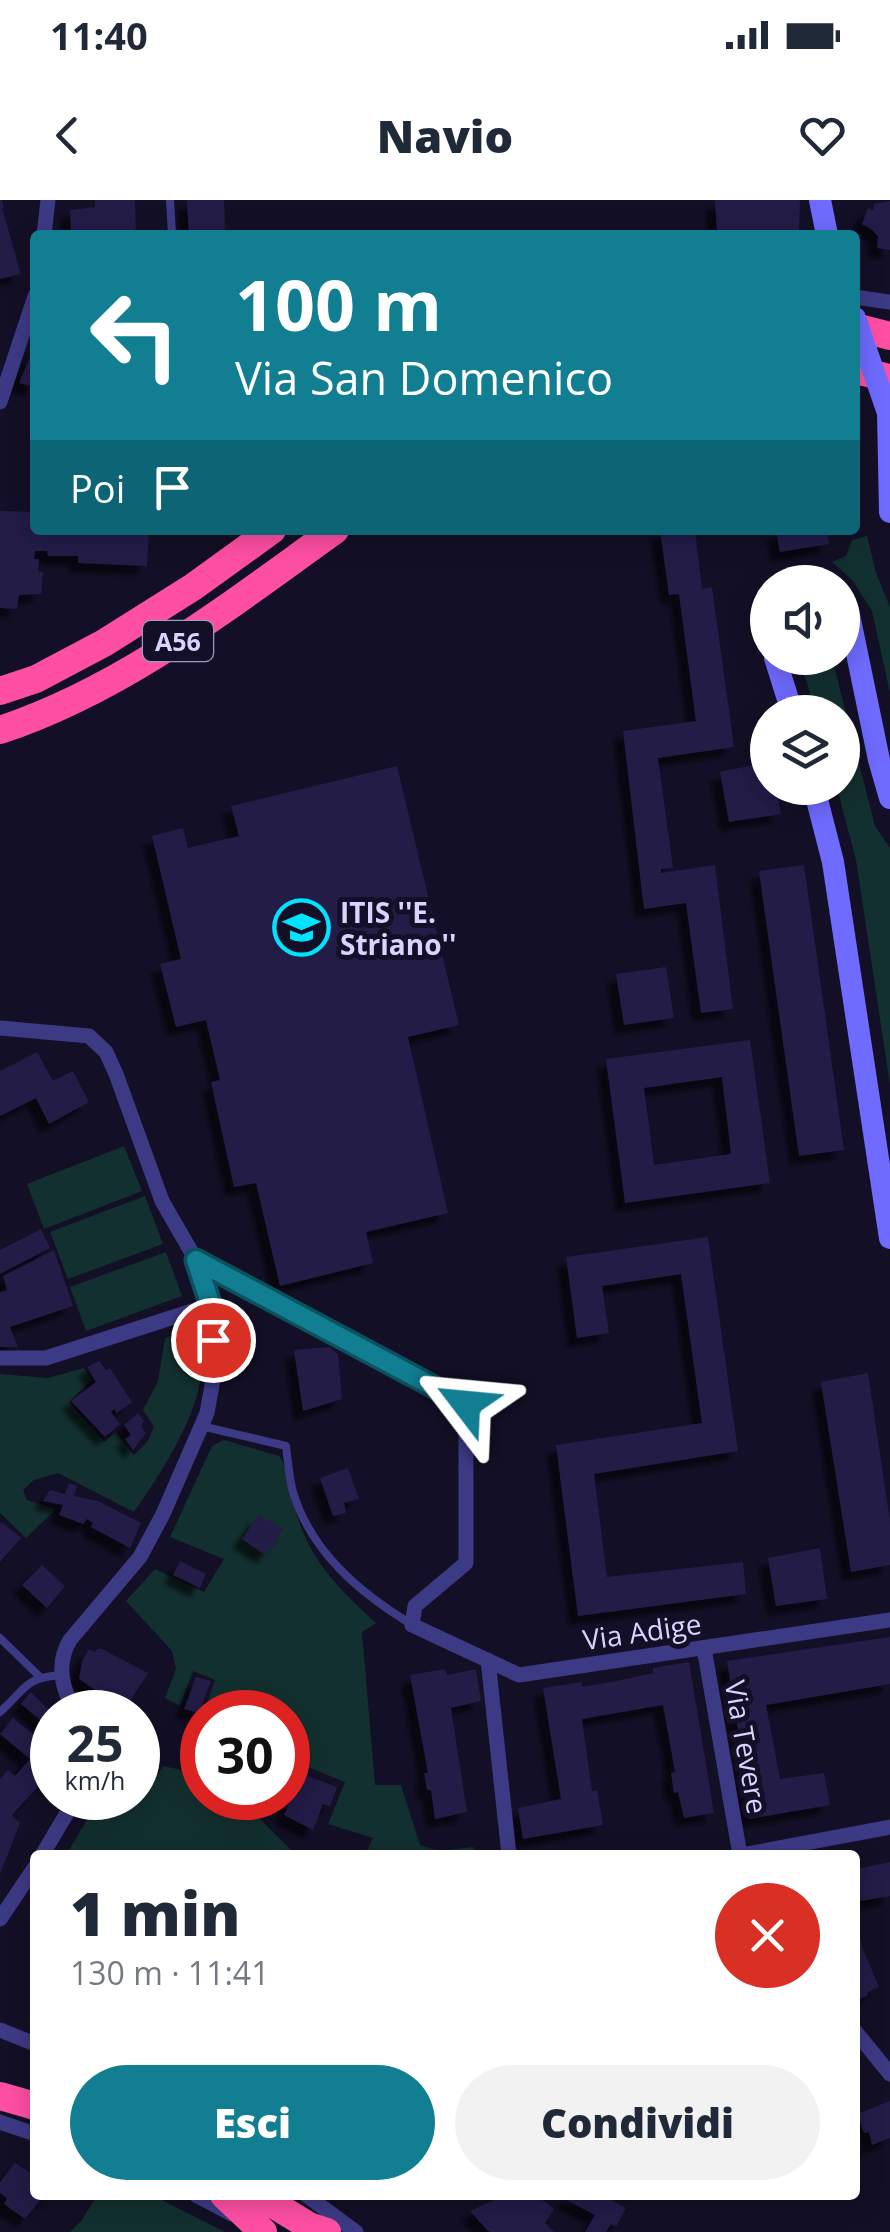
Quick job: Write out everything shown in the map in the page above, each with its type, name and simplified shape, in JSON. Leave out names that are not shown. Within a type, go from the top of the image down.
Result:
[{"type":"highway","points":[[860,328],[890,336]]},
{"type":"highway","points":[[860,371],[890,378]]},
{"type":"highway","name":"A56","points":[[0,691],[36,680],[104,643],[265,535]]},
{"type":"highway","name":"A56","points":[[3,729],[81,696],[152,657],[328,535]]},
{"type":"highway","points":[[0,2096],[30,2105]]},
{"type":"highway","points":[[229,2200],[262,2232]]},
{"type":"highway","points":[[266,2200],[309,2226],[327,2232]]},
{"type":"street","points":[[45,230],[48,200]]},
{"type":"street","points":[[820,200],[826,230]]},
{"type":"street","points":[[860,298],[890,302]]},
{"type":"street","points":[[0,402],[30,311]]},
{"type":"street","points":[[860,332],[888,413],[890,512]]},
{"type":"street","points":[[860,664],[890,798]]},
{"type":"street","points":[[818,805],[833,862],[890,1238]]},
{"type":"street","points":[[0,1028],[89,1036],[106,1052],[162,1201],[196,1260],[211,1306],[214,1374],[207,1413],[140,1557],[62,1654],[66,1690]]},
{"type":"street","points":[[196,1260],[466,1404],[466,1564],[416,1606],[412,1624]]},
{"type":"street","points":[[0,1358],[46,1358],[211,1306]]},
{"type":"street","name":"Via Adige","points":[[412,1624],[519,1675],[890,1620]]},
{"type":"street","name":"Via Tevere","points":[[704,1648],[740,1850]]},
{"type":"street","points":[[488,1660],[508,1850]]},
{"type":"street","points":[[45,1850],[63,1820]]},
{"type":"street","name":"Via Tevere","points":[[768,1850],[890,1827]]},
{"type":"street","points":[[0,1919],[30,1874]]},
{"type":"street","points":[[0,2030],[30,2042]]},
{"type":"street","points":[[860,2038],[890,2074]]},
{"type":"street","points":[[0,2122],[30,2132]]},
{"type":"street","points":[[205,2200],[262,2232]]},
{"type":"street","points":[[313,2200],[356,2232]]},
{"type":"lane","points":[[170,200],[172,230]]},
{"type":"lane","points":[[201,1426],[286,1446],[294,1492],[314,1538],[343,1575],[412,1624]]},
{"type":"lane","points":[[0,1638],[40,1677]]},
{"type":"lane","points":[[0,1712],[28,1683],[40,1677],[62,1675]]},
{"type":"green space","points":[[867,536],[890,607],[890,693],[872,611],[860,592],[860,565],[832,562],[846,556],[852,540]]},
{"type":"green space","points":[[804,675],[836,675],[841,695],[811,695]]},
{"type":"green space","points":[[860,767],[875,826],[890,848],[890,1085],[856,860],[841,805],[860,805]]},
{"type":"green space","points":[[124,1146],[142,1191],[44,1229],[27,1184]]},
{"type":"green space","points":[[145,1196],[163,1244],[68,1279],[50,1232]]},
{"type":"green space","points":[[166,1252],[182,1296],[86,1331],[70,1287]]},
{"type":"green space","points":[[200,1326],[200,1382],[190,1416],[134,1512],[58,1473],[34,1480],[23,1490],[27,1500],[56,1509],[26,1538],[0,1513],[0,1374],[48,1378],[84,1368],[91,1380],[69,1402],[104,1442],[116,1432],[134,1455],[147,1442],[154,1427],[143,1410],[158,1381],[165,1338]]},
{"type":"green space","points":[[224,1440],[279,1456],[312,1551],[337,1584],[376,1623],[362,1632],[375,1785],[401,1785],[420,1845],[436,1850],[367,1850],[373,1838],[328,1824],[345,1782],[310,1768],[310,1690],[212,1690],[215,1680],[193,1671],[186,1690],[180,1690],[180,1706],[165,1698],[176,1669],[172,1651],[126,1601],[155,1569],[204,1592],[224,1559],[170,1537],[212,1446]]},
{"type":"green space","points":[[163,1766],[180,1770],[180,1820],[261,1820],[291,1850],[69,1850],[87,1820],[160,1820]]},
{"type":"green space","points":[[94,2200],[162,2200],[225,2232],[70,2232]]},
{"type":"building","points":[[0,200],[21,274],[0,279]]},
{"type":"building","points":[[95,200],[135,200],[136,230],[71,230],[70,210],[95,207]]},
{"type":"building","points":[[187,200],[224,200],[225,230],[189,230]]},
{"type":"building","points":[[715,200],[800,200],[799,230],[717,230]]},
{"type":"building","points":[[890,201],[890,250],[877,248],[878,236],[862,224],[868,208],[874,210],[874,204]]},
{"type":"building","points":[[30,357],[30,386],[19,383]]},
{"type":"building","points":[[0,511],[30,512],[30,535],[149,535],[147,566],[78,563],[78,556],[48,556],[47,551],[35,551],[38,571],[43,572],[41,594],[19,595],[17,609],[0,608]]},
{"type":"building","points":[[661,535],[696,535],[702,589],[712,587],[734,747],[658,758],[673,868],[661,869],[661,873],[715,865],[733,1009],[701,1013],[686,903],[644,909],[623,731],[696,721],[679,594],[669,595]]},
{"type":"building","points":[[777,535],[828,535],[829,544],[780,552]]},
{"type":"building","points":[[397,766],[459,1025],[408,1037],[448,1213],[366,1232],[373,1263],[280,1286],[256,1183],[234,1187],[211,1082],[220,1080],[206,1020],[176,1027],[160,964],[181,959],[152,836],[183,828],[188,848],[239,836],[231,806]]},
{"type":"building","points":[[750,766],[750,805],[779,805],[781,814],[729,822],[720,772]]},
{"type":"building","points":[[804,865],[844,1150],[799,1156],[759,871]]},
{"type":"building","points":[[666,967],[674,1018],[624,1025],[616,974]]},
{"type":"building","points":[[750,1040],[770,1183],[625,1203],[606,1059]],"holes":[[[722,1077],[731,1154],[654,1165],[644,1088]]]},
{"type":"building","points":[[37,1052],[53,1081],[73,1071],[89,1102],[49,1124],[36,1098],[0,1116],[0,1071]]},
{"type":"building","points":[[41,1229],[50,1248],[0,1274],[0,1250]]},
{"type":"building","points":[[708,1237],[738,1451],[594,1474],[607,1577],[743,1562],[746,1594],[578,1616],[556,1445],[702,1423],[681,1274],[602,1286],[609,1333],[577,1338],[566,1257]]},
{"type":"building","points":[[54,1250],[73,1306],[10,1327],[18,1347],[0,1347],[0,1292],[7,1290],[3,1276]]},
{"type":"building","points":[[329,1347],[338,1354],[342,1399],[303,1411],[294,1350]]},
{"type":"building","points":[[99,1361],[106,1370],[110,1368],[132,1402],[117,1413],[114,1409],[111,1412],[120,1424],[105,1437],[71,1401],[96,1382],[87,1367]]},
{"type":"building","points":[[868,1373],[890,1521],[890,1565],[851,1572],[821,1382]]},
{"type":"building","points":[[138,1413],[146,1433],[133,1450],[125,1439],[131,1435],[124,1425]]},
{"type":"building","points":[[348,1468],[359,1499],[344,1503],[346,1513],[333,1516],[320,1478]]},
{"type":"building","points":[[69,1483],[77,1486],[74,1496],[98,1501],[141,1523],[130,1548],[91,1527],[93,1523],[87,1519],[83,1524],[59,1515],[63,1505],[43,1501],[50,1490],[65,1494]]},
{"type":"building","points":[[259,1515],[284,1530],[265,1555],[242,1539]]},
{"type":"building","points":[[0,1524],[21,1538],[0,1562]]},
{"type":"building","points":[[820,1548],[827,1599],[776,1606],[768,1558]]},
{"type":"building","points":[[180,1561],[206,1574],[200,1588],[173,1575]]},
{"type":"building","points":[[42,1565],[65,1586],[47,1608],[22,1585]]},
{"type":"building","points":[[890,1637],[890,1684],[766,1705],[780,1779],[824,1773],[830,1805],[749,1819],[727,1661]]},
{"type":"building","points":[[100,1648],[148,1673],[137,1690],[95,1690],[79,1679],[82,1661],[89,1649],[94,1652]]},
{"type":"building","points":[[689,1662],[714,1813],[684,1818],[678,1792],[674,1793],[671,1773],[675,1772],[663,1705],[582,1719],[592,1791],[597,1790],[603,1825],[523,1839],[518,1808],[561,1799],[543,1688],[616,1681],[653,1673],[653,1668]]},
{"type":"building","points":[[445,1669],[447,1675],[476,1669],[481,1701],[451,1708],[467,1812],[435,1819],[410,1675]]},
{"type":"building","points":[[196,1677],[211,1681],[208,1690],[191,1690]]},
{"type":"building","points":[[30,1693],[30,1712],[21,1704]]},
{"type":"building","points":[[13,1718],[30,1732],[30,1759],[0,1734]]},
{"type":"building","points":[[30,1759],[30,1795],[12,1815],[20,1823],[0,1874],[0,1779],[8,1770],[15,1776]]},
{"type":"building","points":[[310,1777],[337,1787],[330,1806],[323,1804],[313,1830],[294,1820],[310,1820]]},
{"type":"building","points":[[890,1862],[890,1896],[860,1901],[860,1868]]},
{"type":"building","points":[[860,1936],[879,1987],[860,1999]]},
{"type":"building","points":[[890,2101],[890,2138],[872,2145],[869,2132],[864,2133],[860,2113]]},
{"type":"building","points":[[15,2163],[30,2173],[30,2200],[40,2200],[25,2219],[4,2204],[7,2198],[0,2193],[0,2182]]},
{"type":"building","points":[[494,2200],[542,2200],[554,2209],[545,2223],[554,2232],[490,2232],[470,2211]]},
{"type":"building","points":[[567,2200],[611,2200],[626,2208],[616,2227],[611,2224],[606,2232],[585,2232],[595,2215]]},
{"type":"place","name":"ITIS ''E. Striano''","points":[[301,928]]},
{"type":"route","points":[[213,1340],[211,1306],[196,1260],[466,1404]]}]
